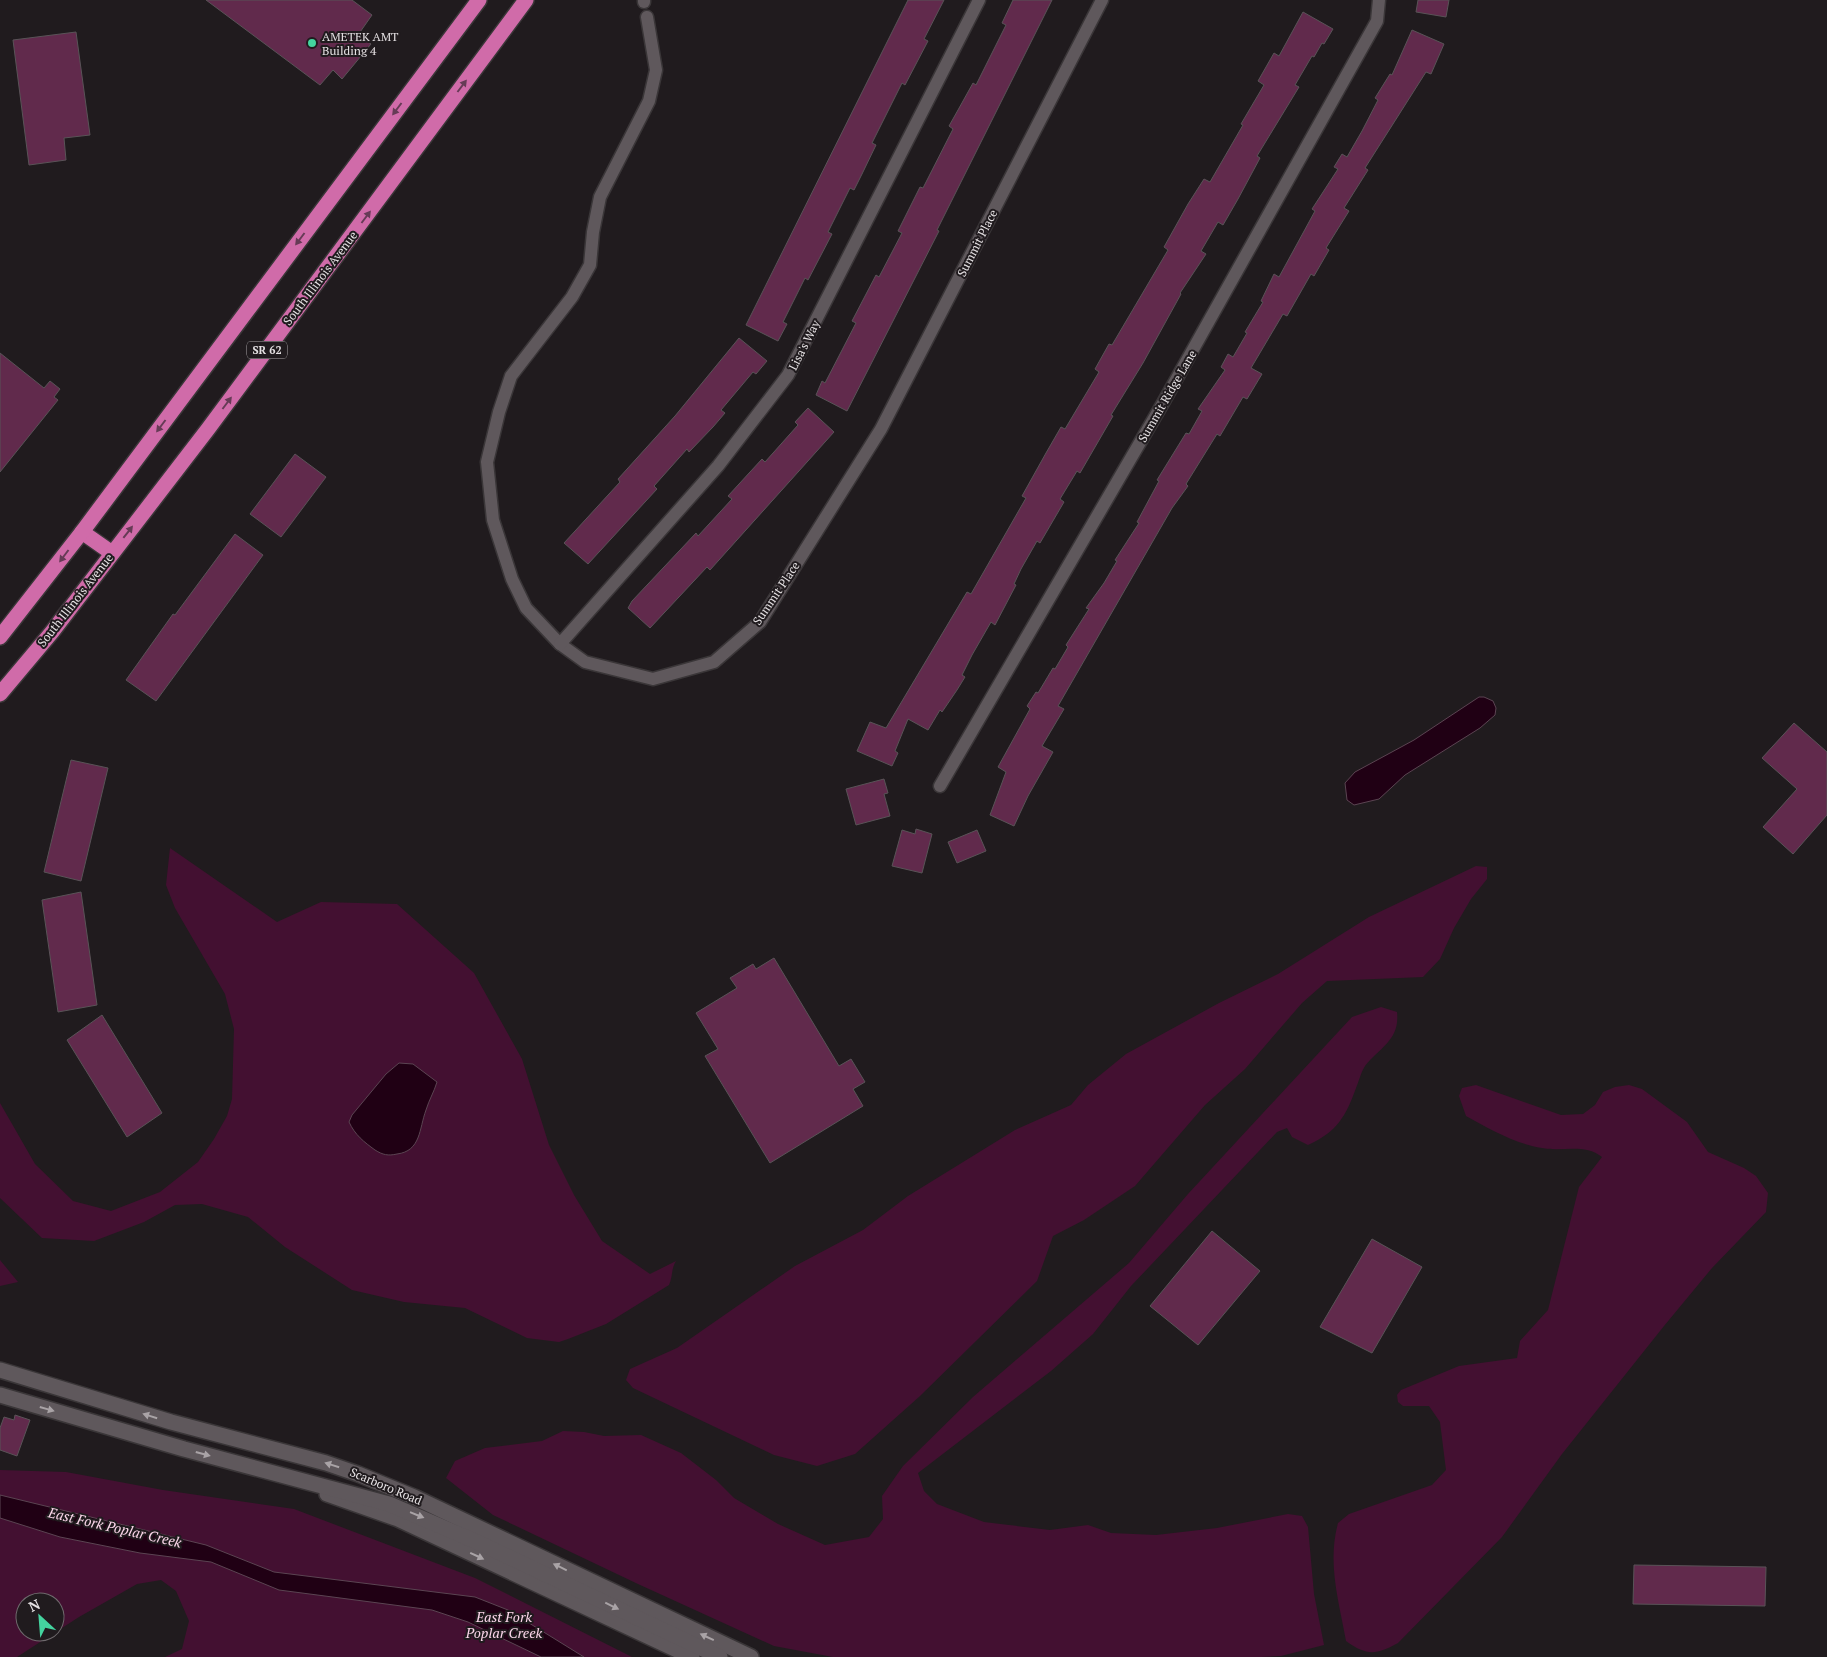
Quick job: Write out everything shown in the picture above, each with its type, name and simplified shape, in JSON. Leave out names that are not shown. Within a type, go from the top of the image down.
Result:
[{"type":"highway","points":[[0,637],[82,532],[479,0]]},
{"type":"highway","name":"South Illinois Avenue","points":[[0,694],[52,632],[214,421],[526,0]]},
{"type":"highway","points":[[82,532],[112,553]]},
{"type":"main road","name":"Scarboro Road","points":[[0,1370],[181,1425],[326,1463],[358,1474],[414,1497],[751,1657]]},
{"type":"main road","name":"Scarboro Road","points":[[0,1395],[286,1478],[341,1489],[389,1504],[433,1521],[720,1657]]},
{"type":"main road","points":[[286,1478],[398,1519],[692,1657]]},
{"type":"street","name":"Lisa's Way","points":[[560,644],[718,466],[788,375],[979,0]]},
{"type":"street","name":"Summit Place","points":[[647,17],[656,70],[649,101],[600,197],[593,232],[590,265],[572,297],[511,376],[499,412],[488,462],[493,520],[512,579],[526,608],[560,644],[584,662],[653,679],[714,662],[760,622],[881,429],[1102,0]]},
{"type":"street","name":"Summit Ridge Lane","points":[[940,786],[1163,403],[1373,30],[1378,21],[1379,0]]},
{"type":"shaded area","points":[[170,848],[277,922],[321,902],[397,904],[474,973],[522,1059],[549,1145],[574,1195],[602,1241],[650,1274],[676,1261],[669,1285],[606,1324],[559,1342],[527,1338],[465,1308],[404,1302],[352,1290],[285,1247],[248,1217],[202,1204],[175,1205],[144,1222],[94,1241],[42,1238],[0,1198],[0,1103],[35,1164],[73,1201],[111,1211],[160,1192],[198,1162],[227,1116],[232,1099],[234,1029],[225,994],[175,908],[166,885]]},
{"type":"shaded area","points":[[1476,866],[1487,867],[1487,879],[1471,899],[1454,928],[1440,959],[1423,977],[1327,981],[1302,1003],[1245,1069],[1205,1105],[1135,1186],[1084,1220],[1053,1236],[1037,1281],[920,1396],[855,1454],[817,1466],[774,1455],[633,1388],[626,1380],[630,1369],[677,1348],[795,1266],[863,1230],[908,1196],[1015,1130],[1071,1105],[1088,1085],[1126,1054],[1219,1003],[1278,974],[1369,917]]},
{"type":"shaded area","points":[[1381,1007],[1397,1012],[1395,1030],[1388,1042],[1365,1066],[1344,1115],[1333,1129],[1308,1145],[1292,1137],[1287,1128],[1277,1132],[1131,1286],[1093,1334],[1051,1371],[918,1473],[924,1491],[937,1504],[984,1522],[1050,1530],[1088,1525],[1111,1533],[1156,1535],[1217,1528],[1288,1514],[1302,1516],[1308,1527],[1314,1594],[1324,1645],[1281,1656],[1261,1657],[833,1657],[774,1646],[493,1515],[446,1478],[455,1461],[485,1448],[542,1441],[563,1431],[584,1432],[604,1436],[641,1435],[681,1453],[716,1480],[734,1498],[778,1524],[825,1545],[869,1537],[883,1519],[882,1496],[903,1466],[973,1397],[1129,1263],[1188,1194],[1352,1017]]},
{"type":"shaded area","points":[[1476,1085],[1561,1115],[1583,1114],[1595,1105],[1603,1092],[1615,1087],[1629,1085],[1642,1089],[1687,1122],[1708,1152],[1744,1168],[1756,1176],[1768,1193],[1766,1212],[1712,1268],[1664,1326],[1562,1454],[1502,1537],[1398,1643],[1377,1652],[1366,1651],[1346,1641],[1337,1597],[1334,1568],[1335,1538],[1338,1523],[1349,1514],[1432,1485],[1446,1470],[1440,1422],[1429,1406],[1403,1406],[1398,1402],[1397,1395],[1401,1390],[1459,1366],[1517,1358],[1520,1341],[1548,1310],[1579,1187],[1602,1157],[1588,1150],[1550,1149],[1522,1143],[1466,1116],[1459,1096],[1462,1088]]},
{"type":"shaded area","points":[[0,1260],[18,1282],[0,1286]]},
{"type":"shaded area","points":[[0,1470],[66,1472],[163,1490],[294,1509],[475,1578],[632,1657],[165,1657],[182,1649],[189,1621],[176,1591],[161,1580],[137,1584],[65,1626],[65,1592],[15,1592],[15,1642],[40,1642],[17,1657],[0,1657]]},
{"type":"water","points":[[1479,697],[1493,701],[1496,708],[1495,715],[1480,728],[1405,775],[1379,799],[1354,805],[1347,800],[1345,783],[1355,772],[1414,740]]},
{"type":"water","points":[[399,1063],[413,1064],[437,1082],[415,1144],[405,1152],[386,1155],[375,1150],[364,1141],[354,1131],[349,1122],[352,1115],[386,1074]]},
{"type":"water","name":"East Fork Poplar Creek","points":[[0,1495],[206,1545],[274,1572],[475,1597],[508,1610],[584,1657],[541,1657],[468,1622],[432,1610],[279,1590],[211,1562],[140,1553],[60,1537],[0,1518]]},
{"type":"building","name":"AMETEK AMT Building 4","points":[[206,0],[352,0],[372,15],[358,35],[371,44],[342,79],[333,70],[320,85]]},
{"type":"building","points":[[908,0],[944,0],[924,39],[928,41],[905,85],[902,83],[872,143],[876,145],[854,190],[850,188],[828,232],[832,234],[808,280],[805,278],[783,322],[787,324],[778,341],[746,325]]},
{"type":"building","points":[[1013,0],[1052,0],[937,230],[939,231],[847,411],[816,395],[822,381],[825,383],[856,323],[852,321],[876,275],[879,277],[902,233],[898,231],[920,187],[923,188],[953,129],[949,126],[973,83],[976,85],[1006,25],[1002,23]]},
{"type":"building","points":[[1418,0],[1449,0],[1446,17],[1416,12]]},
{"type":"building","points":[[1303,12],[1333,29],[1314,57],[1312,56],[1295,85],[1299,87],[1257,156],[1260,158],[1238,199],[1223,225],[1218,222],[1201,251],[1206,254],[1180,293],[1143,363],[1111,415],[1113,416],[1080,473],[1077,471],[1060,499],[1064,502],[1040,543],[1037,541],[1021,569],[1014,584],[1016,585],[995,625],[991,622],[972,655],[962,675],[965,677],[942,712],[940,710],[928,730],[908,719],[895,751],[898,753],[892,766],[857,751],[870,722],[886,728],[967,592],[971,594],[1026,498],[1022,496],[1046,453],[1061,427],[1065,429],[1099,372],[1095,369],[1109,344],[1112,345],[1168,250],[1164,247],[1188,204],[1204,179],[1210,182],[1243,125],[1241,124],[1264,85],[1258,81],[1274,53],[1279,56]]},
{"type":"building","points":[[1412,30],[1444,44],[1431,74],[1426,72],[1365,168],[1368,170],[1344,208],[1349,211],[1326,248],[1329,250],[1314,276],[1311,274],[1287,316],[1283,314],[1251,368],[1262,374],[1247,399],[1243,397],[1220,436],[1217,434],[1186,484],[1188,486],[1172,508],[1058,706],[1064,709],[1042,746],[1053,752],[1028,796],[1014,826],[990,815],[1006,772],[998,767],[1030,709],[1027,706],[1036,692],[1038,693],[1053,668],[1055,669],[1068,647],[1066,645],[1089,609],[1086,608],[1104,583],[1117,561],[1115,560],[1139,523],[1137,522],[1159,481],[1157,480],[1186,433],[1189,434],[1202,411],[1198,409],[1225,370],[1221,367],[1228,354],[1233,357],[1247,333],[1245,332],[1263,302],[1261,301],[1274,274],[1279,277],[1315,211],[1312,209],[1338,169],[1334,167],[1342,154],[1347,157],[1362,131],[1378,100],[1375,98],[1390,74],[1392,75]]},
{"type":"building","points":[[76,32],[90,135],[64,138],[66,160],[29,165],[13,40]]},
{"type":"building","points":[[739,338],[767,361],[756,374],[753,372],[721,410],[725,413],[713,427],[689,452],[687,449],[654,486],[657,489],[588,564],[564,543],[620,482],[618,479],[675,416]]},
{"type":"building","points":[[0,353],[44,388],[50,381],[60,389],[54,397],[58,400],[0,472]]},
{"type":"building","points":[[808,408],[834,432],[710,570],[707,567],[650,628],[628,608],[632,601],[696,533],[698,536],[732,499],[728,496],[762,459],[765,462],[798,425],[795,422]]},
{"type":"building","points":[[295,454],[326,477],[281,537],[250,514]]},
{"type":"building","points":[[235,534],[263,555],[156,701],[126,680],[173,614],[175,615]]},
{"type":"building","points":[[1794,723],[1827,752],[1827,815],[1793,854],[1763,827],[1797,789],[1762,758]]},
{"type":"building","points":[[71,760],[108,768],[81,881],[44,872]]},
{"type":"building","points":[[884,779],[888,793],[884,794],[890,816],[856,825],[846,789]]},
{"type":"building","points":[[916,829],[932,834],[922,873],[892,866],[902,830],[915,834]]},
{"type":"building","points":[[977,830],[986,851],[957,863],[948,842]]},
{"type":"building","points":[[81,892],[97,1005],[58,1012],[42,900]]},
{"type":"building","points":[[774,958],[839,1066],[851,1059],[865,1082],[853,1089],[863,1106],[770,1163],[705,1056],[718,1049],[696,1013],[737,988],[730,978],[753,964],[756,969]]},
{"type":"building","points":[[102,1015],[162,1113],[127,1137],[67,1040]]},
{"type":"building","points":[[1212,1231],[1260,1271],[1198,1345],[1150,1306]]},
{"type":"building","points":[[1372,1239],[1422,1267],[1372,1353],[1320,1327]]},
{"type":"building","points":[[15,1415],[30,1420],[17,1456],[0,1450],[0,1428],[4,1417],[14,1420]]},
{"type":"building","points":[[1634,1565],[1766,1567],[1765,1606],[1633,1604]]},
{"type":"place","name":"AMETEK AMT Building 4","points":[[312,43]]}]
